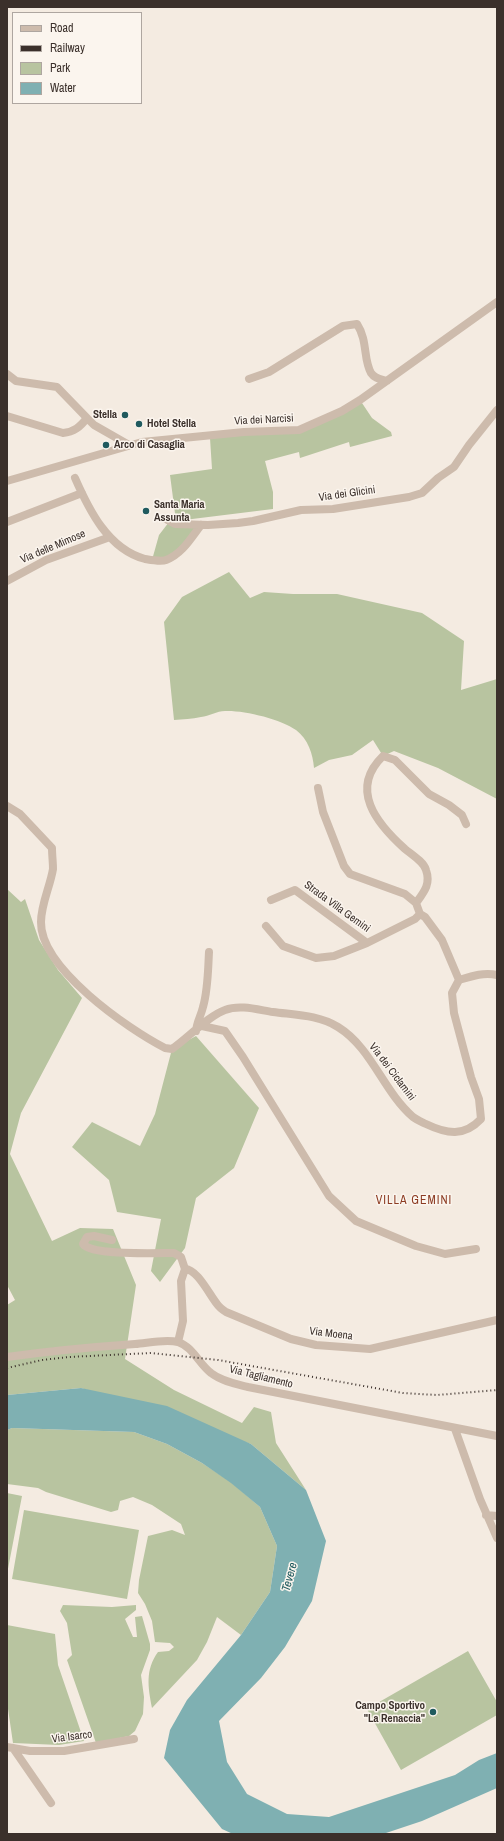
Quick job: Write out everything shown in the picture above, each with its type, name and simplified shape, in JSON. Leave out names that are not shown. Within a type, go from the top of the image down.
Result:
[{"type":"street","name":"Via dei Narcisi","points":[[7,482],[142,442],[195,436],[298,430],[342,411],[387,381],[497,302]]},
{"type":"street","points":[[249,380],[268,372],[343,326],[357,324],[364,333],[371,373],[377,379],[387,381]]},
{"type":"street","points":[[7,374],[16,381],[57,387],[94,425],[129,446]]},
{"type":"street","name":"Via dei Glicini","points":[[164,518],[175,524],[201,525],[254,521],[300,510],[333,509],[409,497],[422,493],[438,478],[454,467],[469,445],[497,410]]},
{"type":"street","points":[[7,416],[63,433],[70,432],[81,426],[87,418]]},
{"type":"street","points":[[75,478],[86,502],[110,537],[123,550],[138,557],[165,561],[178,554],[201,525]]},
{"type":"street","points":[[7,522],[82,493]]},
{"type":"street","name":"Via delle Mimose","points":[[7,581],[46,560],[110,537]]},
{"type":"street","points":[[416,902],[426,890],[428,878],[426,868],[389,832],[370,804],[366,791],[368,779],[373,766],[383,756],[395,760],[429,794],[448,804],[462,814],[466,824]]},
{"type":"street","points":[[318,788],[323,812],[344,866],[350,874],[405,894],[416,902],[420,914],[425,917],[442,940],[459,980],[475,975],[489,974],[497,976]]},
{"type":"street","name":"Via dei Ciclamini","points":[[7,806],[20,814],[52,848],[53,869],[42,907],[40,924],[46,946],[56,962],[112,1016],[165,1048],[172,1049],[199,1029],[208,1020],[226,1010],[240,1008],[321,1019],[338,1027],[354,1040],[373,1063],[399,1102],[414,1118],[440,1131],[459,1133],[474,1127],[481,1120],[479,1099],[471,1077],[454,1014],[452,993],[459,980]]},
{"type":"street","name":"Strada Villa Gemini","points":[[271,900],[295,890],[367,943]]},
{"type":"street","name":"Strada Villa Gemini","points":[[266,926],[283,946],[316,958],[334,956],[367,943],[415,920],[420,914]]},
{"type":"street","points":[[210,952],[204,1001],[197,1020],[199,1029],[225,1031],[243,1057],[329,1196],[356,1221],[416,1246],[445,1254],[476,1249]]},
{"type":"street","name":"Via Moena","points":[[112,1240],[94,1236],[87,1238],[83,1244],[86,1248],[101,1252],[174,1253],[181,1257],[185,1269],[189,1269],[195,1273],[218,1306],[226,1312],[291,1339],[316,1345],[370,1349],[497,1320]]},
{"type":"street","points":[[7,1357],[168,1341],[178,1342],[183,1321],[181,1281],[185,1269]]},
{"type":"street","name":"Via Tagliamento","points":[[178,1342],[191,1351],[205,1368],[213,1374],[248,1388],[497,1436]]},
{"type":"street","points":[[455,1429],[486,1515],[497,1538]]},
{"type":"street","points":[[486,1515],[497,1516]]},
{"type":"street","name":"Via Isarco","points":[[10,1748],[30,1751],[64,1751],[134,1739]]},
{"type":"street","name":"Via Isarco","points":[[10,1748],[51,1803]]},
{"type":"green space","points":[[360,400],[372,418],[391,432],[392,436],[350,447],[349,442],[300,458],[299,452],[265,461],[273,492],[273,509],[176,521],[170,475],[212,469],[210,438],[298,430]]},
{"type":"green space","points":[[169,522],[201,525],[178,554],[152,560],[159,535]]},
{"type":"green space","points":[[229,572],[250,598],[264,592],[293,594],[337,594],[422,613],[464,641],[461,690],[497,679],[497,799],[438,768],[394,751],[383,756],[373,740],[352,755],[329,760],[314,768],[311,752],[307,742],[296,730],[281,722],[262,716],[233,711],[219,712],[198,718],[174,720],[164,622],[182,597]]},
{"type":"green space","points":[[7,889],[21,902],[25,899],[39,940],[58,970],[82,998],[21,1113],[10,1154],[52,1241],[80,1228],[113,1229],[136,1285],[125,1359],[174,1390],[242,1423],[254,1407],[271,1412],[276,1443],[306,1490],[251,1444],[81,1388],[7,1395],[7,1305],[15,1300],[7,1285]]},
{"type":"green space","points":[[196,1036],[259,1108],[234,1168],[196,1198],[185,1248],[160,1282],[151,1271],[161,1219],[117,1212],[109,1180],[72,1147],[92,1122],[140,1146],[155,1114],[172,1049]]},
{"type":"green space","points":[[12,1428],[134,1432],[167,1444],[202,1463],[231,1482],[260,1507],[277,1546],[270,1592],[241,1635],[217,1617],[207,1642],[197,1660],[152,1708],[149,1693],[149,1672],[151,1665],[158,1652],[169,1651],[174,1647],[170,1643],[155,1642],[152,1621],[145,1604],[138,1593],[139,1580],[148,1536],[172,1530],[185,1535],[181,1524],[152,1505],[133,1497],[120,1501],[118,1510],[111,1512],[46,1492],[38,1488],[7,1484],[7,1430]]},
{"type":"green space","points":[[7,1493],[22,1496],[7,1574]]},
{"type":"green space","points":[[24,1510],[139,1530],[127,1599],[12,1579]]},
{"type":"green space","points":[[63,1605],[112,1607],[136,1605],[136,1610],[125,1619],[133,1637],[137,1637],[135,1617],[142,1616],[150,1644],[150,1650],[141,1675],[144,1697],[143,1714],[135,1731],[129,1736],[96,1743],[67,1660],[72,1655],[67,1623],[60,1611]]},
{"type":"green space","points":[[7,1625],[55,1634],[58,1665],[84,1741],[59,1745],[13,1743],[7,1702]]},
{"type":"green space","name":"Campo Sportivo \"La Renaccia\"","points":[[468,1651],[497,1702],[497,1715],[401,1770],[367,1709]]},
{"type":"water","name":"Tevere","points":[[81,1388],[167,1406],[251,1444],[306,1490],[326,1541],[312,1601],[285,1647],[261,1678],[219,1721],[227,1762],[247,1794],[287,1814],[329,1817],[455,1775],[479,1760],[497,1753],[497,1788],[422,1821],[383,1834],[233,1834],[222,1829],[164,1758],[170,1730],[187,1700],[241,1635],[270,1592],[277,1546],[260,1507],[231,1483],[202,1463],[167,1444],[134,1432],[12,1428],[7,1430],[7,1395]]},
{"type":"railway","points":[[7,1368],[42,1360],[69,1357],[151,1353],[218,1360],[403,1393],[437,1395],[497,1390]]},
{"type":"place","name":"Stella","points":[[125,415]]},
{"type":"place","name":"Hotel Stella","points":[[139,424]]},
{"type":"place","name":"Arco di Casaglia","points":[[106,445]]},
{"type":"place","name":"Santa Maria Assunta","points":[[146,511]]},
{"type":"place","name":"Campo Sportivo \"La Renaccia\"","points":[[433,1712]]},
{"type":"district","name":"VILLA GEMINI","points":[[414,1201]]}]
